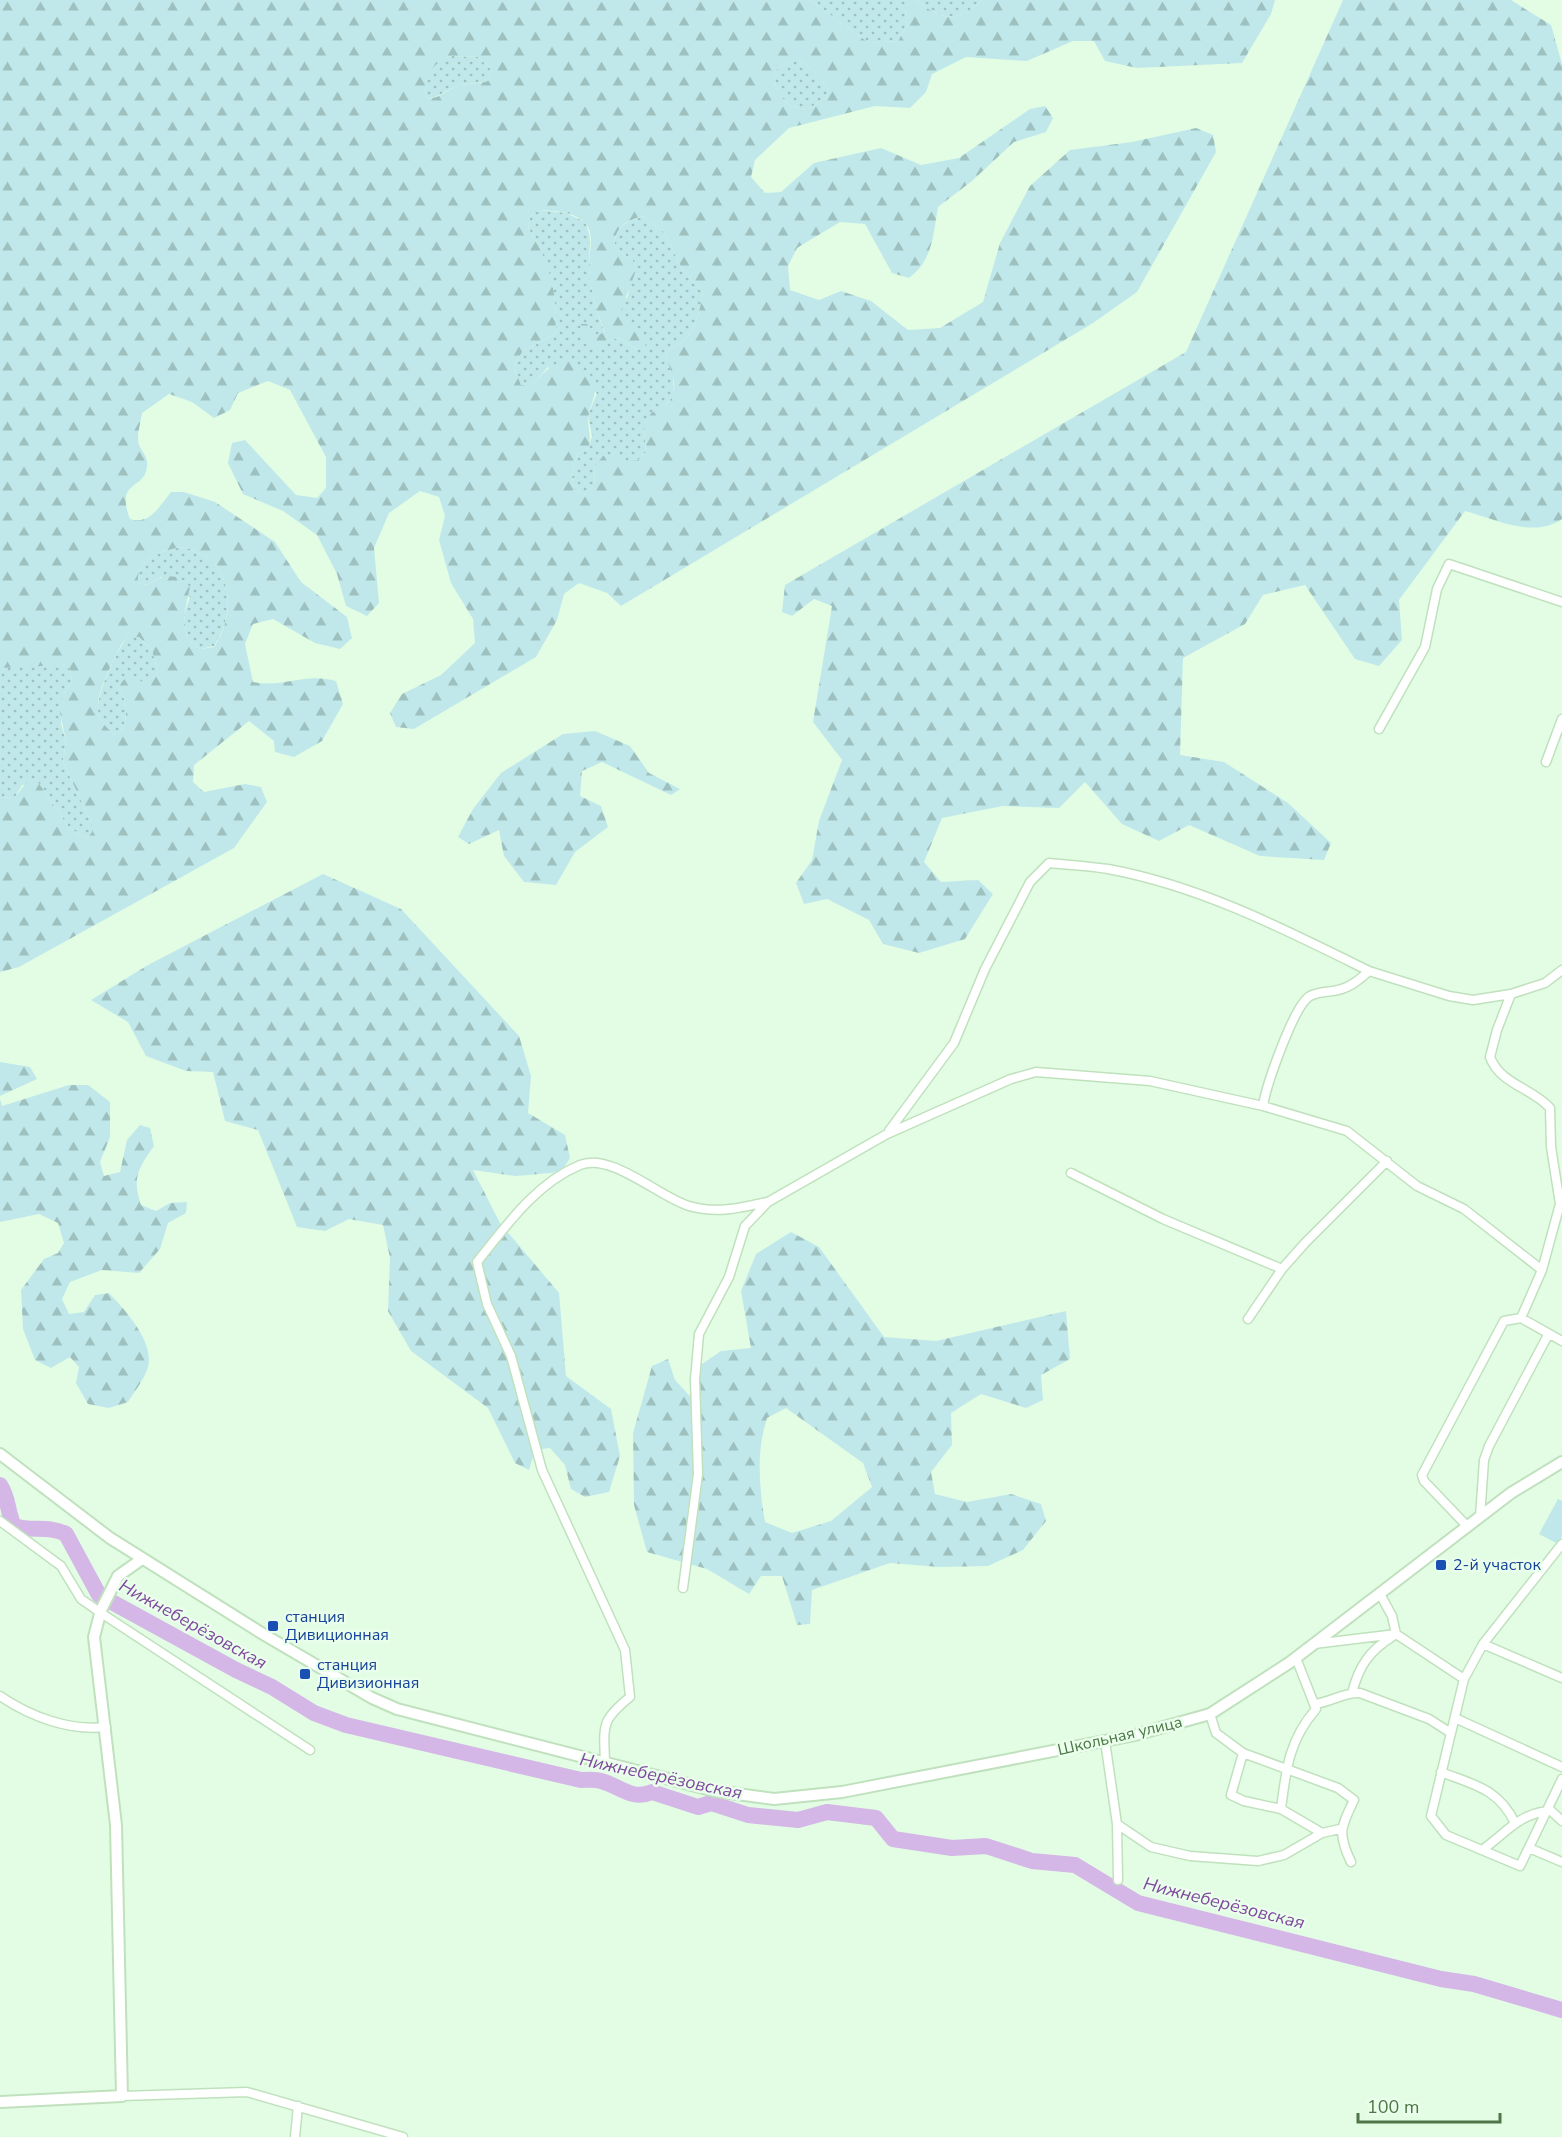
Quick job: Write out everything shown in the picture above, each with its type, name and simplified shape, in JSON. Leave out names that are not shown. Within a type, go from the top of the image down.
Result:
[{"type":"street","points":[[1379,729],[1425,647],[1437,589],[1449,564],[1562,603]]},
{"type":"street","points":[[1546,762],[1562,719]]},
{"type":"street","points":[[887,1134],[954,1043],[985,969],[1030,882],[1049,863],[1108,869],[1179,887],[1279,926],[1369,971],[1449,996],[1473,1000],[1511,994],[1545,983],[1562,970]]},
{"type":"street","points":[[1263,1106],[1273,1067],[1298,1008],[1311,995],[1345,989],[1369,971]]},
{"type":"street","points":[[1511,994],[1497,1030],[1490,1057],[1498,1073],[1544,1101],[1550,1108],[1551,1147],[1561,1211],[1542,1270],[1521,1317]]},
{"type":"street","points":[[682,1588],[698,1474],[695,1378],[699,1334],[729,1277],[745,1226],[768,1202],[887,1134],[990,1087],[1036,1072],[1150,1080],[1263,1106],[1347,1131],[1417,1186],[1464,1209],[1542,1270]]},
{"type":"street","points":[[1248,1319],[1282,1269],[1332,1214],[1387,1161]]},
{"type":"street","points":[[605,1763],[604,1732],[610,1713],[630,1697],[625,1650],[542,1470],[511,1356],[487,1304],[477,1262],[529,1201],[581,1164],[594,1163],[612,1166],[689,1206],[712,1211],[768,1202]]},
{"type":"street","points":[[1071,1173],[1163,1219],[1282,1269]]},
{"type":"street","points":[[1467,1526],[1424,1481],[1422,1475],[1504,1321],[1521,1317],[1548,1335],[1562,1341]]},
{"type":"street","points":[[1480,1517],[1484,1460],[1489,1446],[1548,1335]]},
{"type":"street","name":"Школьная улица","points":[[0,1454],[110,1538],[263,1634],[372,1698],[397,1709],[739,1797],[774,1799],[842,1792],[1105,1741],[1179,1724],[1210,1714],[1296,1658],[1511,1493],[1562,1462]]},
{"type":"street","points":[[0,1521],[61,1566],[81,1599],[310,1750]]},
{"type":"street","points":[[1562,1544],[1483,1644],[1464,1679],[1431,1816],[1446,1835],[1520,1866],[1562,1779]]},
{"type":"street","points":[[122,2096],[116,1825],[94,1637],[100,1613],[118,1576],[142,1558]]},
{"type":"street","points":[[1380,1594],[1392,1616],[1396,1634]]},
{"type":"street","points":[[1352,1693],[1361,1665],[1370,1652],[1396,1634]]},
{"type":"street","points":[[1314,1644],[1396,1634],[1464,1679]]},
{"type":"street","points":[[1483,1644],[1562,1678]]},
{"type":"street","points":[[1281,1809],[1286,1767],[1300,1727],[1316,1708],[1296,1658]]},
{"type":"street","points":[[1315,1704],[1328,1703],[1352,1693],[1391,1703],[1429,1719],[1451,1733]]},
{"type":"street","points":[[0,1696],[61,1724],[85,1729],[106,1727]]},
{"type":"street","points":[[1210,1714],[1216,1733],[1243,1753],[1338,1788],[1354,1800],[1340,1828],[1351,1862]]},
{"type":"street","points":[[1455,1718],[1562,1767]]},
{"type":"street","points":[[1105,1741],[1117,1824],[1118,1880]]},
{"type":"street","points":[[1243,1753],[1231,1795],[1244,1801],[1281,1809],[1322,1833]]},
{"type":"street","points":[[1442,1772],[1491,1791],[1509,1810],[1515,1823]]},
{"type":"street","points":[[1482,1850],[1515,1823],[1547,1810]]},
{"type":"street","points":[[1547,1810],[1562,1821]]},
{"type":"street","points":[[1117,1824],[1151,1847],[1190,1856],[1258,1861],[1284,1855],[1322,1833],[1340,1828]]},
{"type":"street","points":[[1528,1848],[1562,1862]]},
{"type":"street","points":[[0,2102],[230,2090],[247,2092],[403,2137]]},
{"type":"street","points":[[296,2137],[298,2106]]},
{"type":"green space","points":[[0,0],[810,0],[869,43],[898,41],[908,24],[905,12],[907,1],[916,0],[933,12],[957,16],[973,8],[982,0],[1275,0],[1271,14],[1242,63],[1137,68],[1105,61],[1094,41],[1073,41],[1027,61],[966,57],[932,74],[926,92],[910,108],[875,106],[789,128],[755,160],[751,177],[765,193],[781,192],[814,163],[881,148],[921,165],[959,158],[1030,109],[1045,106],[1053,118],[1046,132],[1014,142],[972,181],[938,207],[931,246],[923,263],[909,278],[892,273],[865,224],[840,222],[797,248],[788,266],[790,290],[819,300],[841,291],[871,301],[908,330],[940,328],[983,302],[1000,243],[1030,186],[1070,150],[1132,142],[1196,128],[1213,135],[1216,152],[1137,292],[1093,323],[621,606],[607,593],[579,583],[564,594],[557,620],[536,657],[414,729],[396,727],[390,713],[402,694],[441,675],[475,643],[473,619],[451,583],[439,540],[445,516],[439,497],[420,491],[389,513],[374,548],[379,603],[367,616],[346,606],[337,574],[317,535],[283,511],[243,494],[228,463],[232,443],[245,440],[296,495],[317,498],[326,488],[326,457],[290,390],[268,381],[238,393],[230,410],[214,418],[192,402],[169,394],[142,413],[138,442],[146,458],[147,467],[141,480],[128,491],[126,497],[130,519],[149,517],[171,492],[184,492],[215,502],[275,542],[301,582],[347,617],[352,638],[340,649],[315,643],[273,619],[253,624],[245,644],[253,682],[275,683],[314,678],[336,681],[343,704],[322,741],[294,757],[275,752],[274,741],[249,721],[194,765],[193,782],[204,792],[245,784],[261,787],[267,802],[234,848],[19,967],[0,972],[0,798],[15,797],[29,779],[38,782],[69,828],[87,838],[92,832],[92,824],[63,762],[66,741],[59,708],[64,693],[72,681],[70,669],[63,665],[0,668]],"holes":[[[452,56],[478,57],[492,70],[488,81],[454,87],[439,96],[427,98],[425,90],[427,77],[434,67]],[[800,60],[818,75],[829,91],[826,98],[806,110],[786,102],[778,92],[775,79],[775,71],[786,63]],[[539,210],[556,211],[568,213],[587,225],[591,236],[589,265],[591,282],[596,307],[605,332],[596,336],[587,324],[581,324],[580,335],[591,347],[600,347],[605,341],[620,338],[637,350],[645,348],[646,340],[619,316],[635,273],[633,260],[615,249],[615,242],[618,231],[631,220],[643,216],[665,233],[682,269],[703,292],[697,319],[689,335],[676,347],[667,350],[665,356],[672,374],[674,390],[668,403],[651,413],[644,430],[646,452],[638,460],[622,462],[612,455],[603,456],[595,466],[594,486],[585,495],[574,491],[572,476],[577,454],[589,447],[588,417],[595,393],[595,380],[577,365],[562,362],[548,369],[532,385],[521,385],[514,367],[522,352],[555,334],[554,292],[542,252],[528,228],[530,216]],[[185,547],[205,556],[214,563],[225,582],[227,616],[214,647],[200,649],[187,639],[184,615],[190,587],[185,582],[170,576],[147,585],[138,583],[139,574],[147,561],[169,550]],[[127,637],[139,637],[152,650],[158,672],[151,683],[133,678],[123,680],[119,689],[124,699],[125,719],[122,730],[114,734],[106,727],[98,711],[102,686]]]},
{"type":"green space","points":[[810,0],[916,0],[905,12],[908,24],[898,41],[869,43]]},
{"type":"green space","points":[[916,0],[982,0],[965,13],[949,16],[933,12]]},
{"type":"green space","points":[[1343,0],[1511,0],[1551,25],[1562,64],[1562,519],[1551,525],[1526,527],[1514,526],[1465,511],[1399,600],[1402,640],[1379,666],[1355,659],[1305,585],[1263,595],[1245,624],[1183,658],[1180,755],[1224,762],[1288,803],[1331,843],[1324,860],[1260,856],[1189,825],[1159,841],[1122,824],[1085,782],[1059,808],[1003,806],[942,818],[924,862],[941,882],[978,880],[993,894],[965,939],[919,953],[883,944],[869,920],[827,899],[804,904],[796,883],[812,860],[819,821],[842,760],[813,722],[832,606],[814,599],[792,616],[782,612],[785,585],[1186,352]]},
{"type":"green space","points":[[452,56],[478,57],[492,70],[488,81],[461,85],[435,97],[427,98],[425,83],[429,71],[439,62]]},
{"type":"green space","points":[[800,60],[818,75],[829,91],[826,98],[806,110],[786,102],[778,92],[775,79],[775,71],[786,63]]},
{"type":"green space","points":[[539,210],[566,213],[585,222],[587,228],[590,238],[589,263],[592,290],[605,333],[596,337],[587,324],[580,335],[605,341],[620,338],[637,350],[619,316],[621,305],[628,296],[633,260],[615,249],[615,242],[618,231],[622,227],[643,216],[665,233],[682,269],[703,292],[697,319],[689,335],[676,347],[667,350],[665,356],[673,374],[674,395],[644,430],[646,452],[638,460],[622,463],[612,455],[595,466],[594,486],[585,495],[574,491],[572,476],[577,454],[589,447],[592,436],[588,415],[597,393],[548,367],[532,385],[521,385],[514,367],[522,352],[555,334],[555,307],[550,279],[541,252],[528,228],[530,216]]},
{"type":"green space","points":[[185,547],[211,560],[225,582],[227,615],[214,646],[200,649],[187,639],[184,615],[190,597],[161,577],[147,585],[138,583],[142,567],[153,556]]},
{"type":"green space","points":[[127,637],[139,637],[152,650],[158,672],[151,683],[119,689],[124,699],[126,714],[122,730],[114,734],[100,718],[98,704],[108,673]]},
{"type":"green space","points":[[14,665],[63,665],[70,669],[72,681],[64,693],[61,724],[66,741],[63,762],[92,824],[92,832],[87,838],[69,828],[38,782],[22,785],[15,797],[0,798],[0,668]]},
{"type":"green space","points":[[595,731],[630,746],[649,773],[680,789],[671,795],[602,762],[582,771],[580,796],[601,806],[608,827],[575,852],[556,885],[524,882],[504,856],[499,830],[469,844],[458,837],[473,809],[501,773],[563,734]]},
{"type":"green space","points":[[323,874],[401,909],[519,1036],[531,1076],[528,1113],[565,1135],[570,1158],[561,1172],[516,1176],[473,1170],[500,1223],[559,1293],[566,1376],[611,1409],[620,1456],[609,1492],[585,1497],[571,1489],[565,1465],[550,1448],[535,1450],[529,1470],[515,1463],[488,1408],[411,1351],[388,1311],[390,1258],[383,1225],[349,1219],[325,1231],[297,1227],[258,1130],[225,1121],[213,1072],[186,1071],[146,1056],[128,1022],[91,1000],[148,965]]},
{"type":"green space","points":[[0,1062],[30,1067],[37,1079],[0,1096]]},
{"type":"green space","points":[[69,1085],[88,1085],[110,1102],[110,1137],[100,1162],[104,1176],[120,1172],[127,1140],[140,1125],[150,1128],[154,1146],[140,1167],[137,1180],[141,1205],[156,1211],[170,1203],[187,1202],[186,1213],[168,1223],[160,1249],[139,1273],[102,1270],[70,1282],[62,1299],[69,1314],[84,1312],[95,1295],[109,1293],[131,1318],[144,1339],[149,1360],[141,1382],[128,1402],[109,1408],[88,1404],[76,1383],[79,1367],[70,1357],[51,1368],[35,1360],[23,1329],[21,1290],[44,1259],[58,1253],[64,1243],[58,1223],[39,1214],[0,1222],[0,1099],[2,1106]]},
{"type":"green space","points":[[791,1232],[819,1247],[884,1337],[936,1341],[1066,1311],[1070,1359],[1041,1375],[1043,1400],[1026,1408],[981,1394],[951,1413],[952,1445],[931,1472],[935,1494],[967,1502],[1011,1494],[1041,1504],[1046,1521],[1023,1550],[988,1566],[939,1567],[890,1563],[812,1590],[810,1624],[797,1625],[782,1576],[761,1576],[749,1594],[707,1569],[647,1552],[634,1505],[633,1433],[652,1366],[668,1359],[675,1380],[700,1407],[699,1366],[721,1351],[751,1348],[741,1291],[756,1254]],"holes":[[[786,1408],[863,1463],[872,1487],[831,1521],[792,1533],[765,1522],[761,1495],[760,1456],[767,1418]]]},
{"type":"green space","points":[[1558,1499],[1562,1501],[1562,1536],[1558,1544],[1539,1534]]},
{"type":"waterway","name":"Нижнеберёзовская","points":[[0,1485],[14,1526],[53,1530],[66,1534],[99,1595],[236,1670],[272,1687],[314,1713],[346,1725],[581,1780],[599,1780],[632,1794],[652,1792],[698,1807],[711,1803],[748,1815],[798,1820],[827,1812],[876,1818],[893,1839],[952,1848],[986,1846],[1032,1861],[1075,1865],[1138,1903],[1441,1979],[1474,1984],[1562,2010]]},
{"type":"place","name":"2-й участок","points":[[1441,1565]]},
{"type":"place","name":"станция Дивиционная","points":[[273,1626]]},
{"type":"place","name":"станция Дивизионная","points":[[305,1674]]}]
